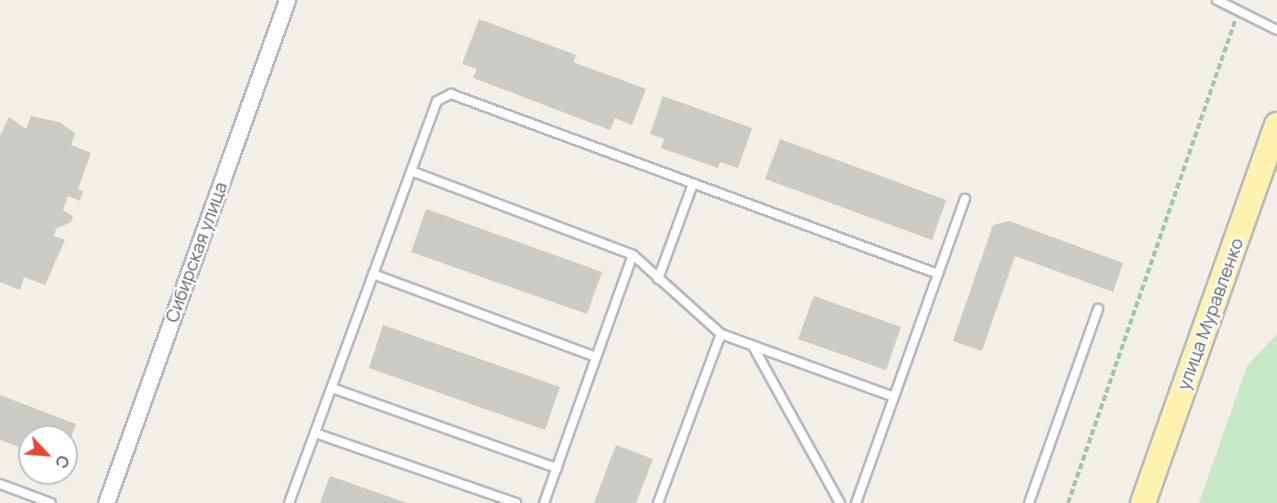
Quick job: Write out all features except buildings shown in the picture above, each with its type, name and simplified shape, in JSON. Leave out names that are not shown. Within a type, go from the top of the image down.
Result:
[{"type":"main road","name":"улица Муравленко","points":[[1143,503],[1277,125]]},
{"type":"street","name":"Сибирская улица","points":[[106,503],[287,0]]},
{"type":"lane","points":[[1217,0],[1277,30]]},
{"type":"lane","points":[[289,503],[437,101],[451,93],[938,274]]},
{"type":"lane","points":[[411,171],[633,255],[722,334],[754,348],[894,397]]},
{"type":"lane","points":[[658,279],[693,184]]},
{"type":"lane","points":[[856,503],[965,199]]},
{"type":"lane","points":[[544,503],[633,255]]},
{"type":"lane","points":[[374,274],[596,357]]},
{"type":"lane","points":[[1029,503],[1098,309]]},
{"type":"lane","points":[[658,503],[722,334]]},
{"type":"lane","points":[[754,348],[840,503]]},
{"type":"lane","points":[[332,387],[557,468]]},
{"type":"lane","points":[[315,433],[516,503]]},
{"type":"lane","points":[[0,484],[51,503]]},
{"type":"path","points":[[1068,503],[1239,12]]},
{"type":"green space","points":[[1277,334],[1277,503],[1199,503],[1247,366]]}]
